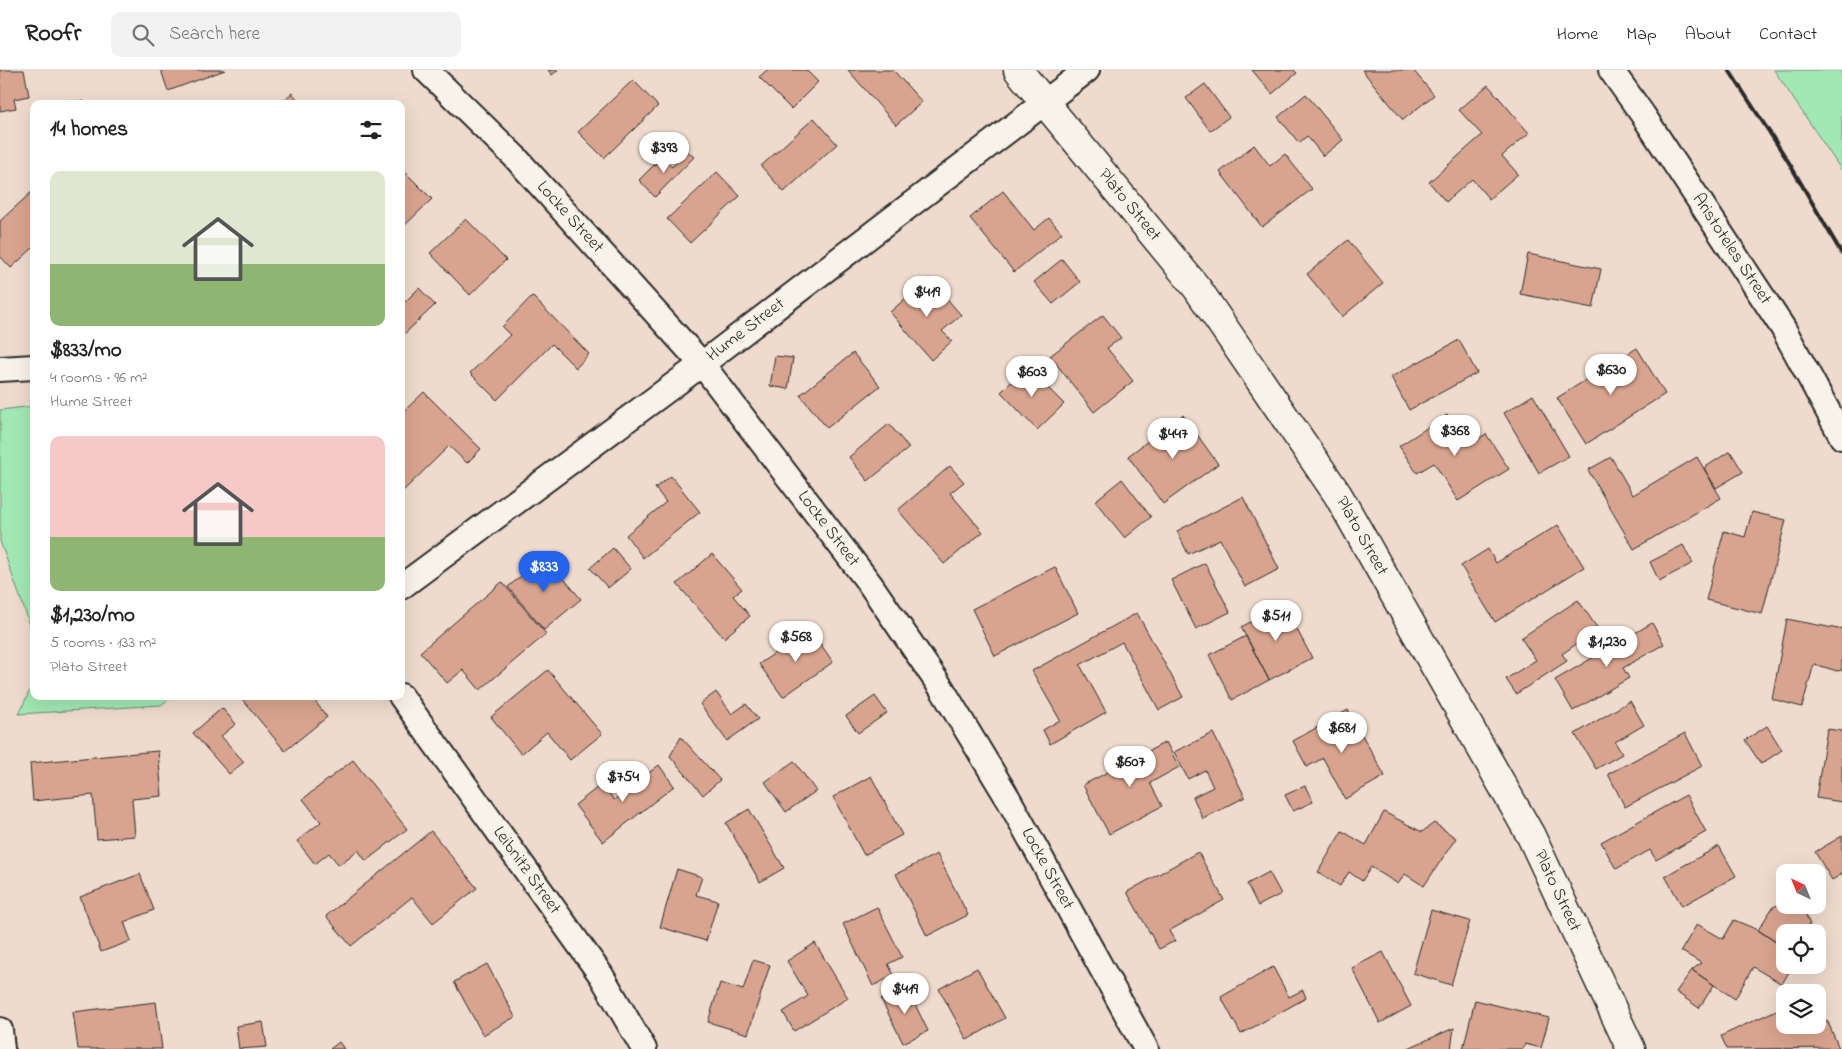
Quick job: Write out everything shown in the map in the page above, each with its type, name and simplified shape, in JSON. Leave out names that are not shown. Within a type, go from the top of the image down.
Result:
[{"type":"street","name":"Locke Street","points":[[426,70],[514,156],[702,364],[870,584],[942,689],[1009,800],[1146,1049]]},
{"type":"street","name":"Plato Street","points":[[1018,70],[1197,288],[1338,494],[1531,836],[1631,1049]]},
{"type":"street","name":"Hume Street","points":[[405,584],[702,364],[1087,70]]},
{"type":"street","name":"Aristoteles Street","points":[[1611,70],[1643,115],[1783,328],[1842,437]]},
{"type":"street","points":[[0,369],[30,367]]},
{"type":"street","name":"Leibnitz Street","points":[[404,700],[601,975],[644,1049]]},
{"type":"street","points":[[0,1030],[2,1049]]},
{"type":"green space","points":[[1774,70],[1842,70],[1842,171]]},
{"type":"green space","points":[[30,406],[30,625],[0,541],[0,410]]},
{"type":"green space","points":[[30,690],[30,700],[168,700],[161,705],[19,714]]},
{"type":"building","points":[[0,70],[24,70],[29,96],[14,99],[16,108],[0,111]]},
{"type":"building","points":[[161,70],[225,70],[168,91]]},
{"type":"building","points":[[548,70],[558,70],[552,75]]},
{"type":"building","points":[[767,70],[806,70],[818,82],[791,109],[759,77]]},
{"type":"building","points":[[848,70],[893,70],[922,102],[896,125]]},
{"type":"building","points":[[1252,70],[1294,70],[1297,73],[1272,94]]},
{"type":"building","points":[[1362,70],[1413,70],[1434,95],[1403,120]]},
{"type":"building","points":[[633,80],[658,106],[604,158],[578,132]]},
{"type":"building","points":[[1205,84],[1229,117],[1210,131],[1186,98]]},
{"type":"building","points":[[1488,85],[1529,133],[1502,156],[1518,174],[1489,199],[1472,179],[1446,202],[1429,182],[1482,135],[1459,110]]},
{"type":"building","points":[[292,93],[298,100],[284,100]]},
{"type":"building","points":[[1306,94],[1343,140],[1323,156],[1307,136],[1299,143],[1278,117]]},
{"type":"building","points":[[814,118],[837,144],[784,192],[761,166]]},
{"type":"building","points":[[1254,145],[1270,166],[1285,154],[1312,189],[1262,227],[1220,172]]},
{"type":"building","points":[[687,151],[694,157],[655,197],[639,180],[662,157],[672,167]]},
{"type":"building","points":[[405,172],[432,199],[405,225]]},
{"type":"building","points":[[717,172],[740,196],[690,243],[667,219]]},
{"type":"building","points":[[1003,191],[1034,230],[1049,218],[1062,233],[1014,272],[970,218]]},
{"type":"building","points":[[30,194],[30,251],[11,268],[0,256],[0,221]]},
{"type":"building","points":[[466,219],[506,260],[470,295],[430,253]]},
{"type":"building","points":[[1348,240],[1383,283],[1342,317],[1307,274]]},
{"type":"building","points":[[1528,254],[1601,269],[1593,308],[1520,294]]},
{"type":"building","points":[[1062,259],[1080,282],[1053,304],[1034,282]]},
{"type":"building","points":[[929,278],[961,315],[942,331],[952,341],[931,360],[890,312]]},
{"type":"building","points":[[419,288],[435,305],[405,333],[405,302]]},
{"type":"building","points":[[532,296],[589,354],[576,368],[552,344],[497,400],[470,373],[510,335],[502,327]]},
{"type":"building","points":[[1103,315],[1121,338],[1107,348],[1133,381],[1094,412],[1050,356]]},
{"type":"building","points":[[1459,340],[1477,373],[1409,410],[1391,377]]},
{"type":"building","points":[[1637,348],[1665,394],[1586,444],[1557,398]]},
{"type":"building","points":[[853,353],[880,386],[827,428],[800,395]]},
{"type":"building","points":[[775,356],[793,358],[788,389],[770,386]]},
{"type":"building","points":[[1027,367],[1064,404],[1037,430],[1001,392]]},
{"type":"building","points":[[424,392],[481,449],[467,463],[449,446],[405,489],[405,410]]},
{"type":"building","points":[[1533,395],[1569,456],[1539,473],[1504,413]]},
{"type":"building","points":[[1183,415],[1218,464],[1163,504],[1128,456]]},
{"type":"building","points":[[1447,415],[1467,446],[1486,434],[1509,469],[1458,501],[1434,463],[1417,473],[1399,446]]},
{"type":"building","points":[[889,424],[909,448],[868,481],[849,457]]},
{"type":"building","points":[[1730,451],[1743,472],[1716,488],[1704,468]]},
{"type":"building","points":[[1611,457],[1633,495],[1697,457],[1721,498],[1634,549],[1588,470]]},
{"type":"building","points":[[950,466],[964,482],[950,493],[983,532],[944,564],[898,510]]},
{"type":"building","points":[[671,476],[700,512],[643,558],[626,535],[666,502],[655,488]]},
{"type":"building","points":[[1122,479],[1151,517],[1125,538],[1095,501]]},
{"type":"building","points":[[1243,497],[1279,569],[1245,587],[1220,539],[1188,554],[1177,531]]},
{"type":"building","points":[[1752,512],[1786,520],[1762,614],[1706,600],[1724,531],[1745,537]]},
{"type":"building","points":[[1558,525],[1584,567],[1495,622],[1461,566],[1488,549],[1496,563]]},
{"type":"building","points":[[1683,545],[1693,563],[1659,581],[1650,562]]},
{"type":"building","points":[[613,548],[631,569],[608,588],[590,568]]},
{"type":"building","points":[[712,554],[742,589],[733,596],[750,616],[724,638],[677,584]]},
{"type":"building","points":[[545,556],[581,599],[544,630],[508,587]]},
{"type":"building","points":[[1205,563],[1230,612],[1196,629],[1171,580]]},
{"type":"building","points":[[1055,567],[1078,613],[995,656],[972,609]]},
{"type":"building","points":[[502,582],[546,634],[480,690],[463,670],[447,683],[420,652]]},
{"type":"building","points":[[1578,600],[1598,629],[1562,654],[1567,661],[1516,694],[1506,679],[1536,660],[1521,638]]},
{"type":"building","points":[[1284,605],[1312,658],[1269,680],[1241,627]]},
{"type":"building","points":[[1137,613],[1183,697],[1159,710],[1122,642],[1080,665],[1106,712],[1050,744],[1043,730],[1060,720],[1032,671]]},
{"type":"building","points":[[1787,619],[1838,629],[1842,628],[1842,670],[1837,671],[1814,664],[1802,707],[1772,699]]},
{"type":"building","points":[[1652,623],[1664,644],[1623,668],[1629,678],[1573,711],[1555,680]]},
{"type":"building","points":[[810,629],[833,662],[783,697],[759,664]]},
{"type":"building","points":[[1246,636],[1269,680],[1232,700],[1209,655]]},
{"type":"building","points":[[548,670],[602,734],[570,760],[547,732],[521,754],[491,717]]},
{"type":"building","points":[[716,692],[732,714],[746,704],[758,719],[727,741],[700,704]]},
{"type":"building","points":[[875,696],[887,713],[858,733],[846,716]]},
{"type":"building","points":[[243,700],[314,700],[327,717],[285,751]]},
{"type":"building","points":[[1630,701],[1644,725],[1615,742],[1622,754],[1596,769],[1575,734]]},
{"type":"building","points":[[222,708],[236,724],[221,736],[244,762],[229,774],[193,733]]},
{"type":"building","points":[[1348,710],[1385,776],[1345,799],[1323,758],[1307,767],[1293,741]]},
{"type":"building","points":[[1767,726],[1782,750],[1761,764],[1745,740]]},
{"type":"building","points":[[1827,729],[1842,731],[1842,802],[1816,798]]},
{"type":"building","points":[[1213,733],[1245,797],[1203,819],[1193,797],[1213,787],[1205,770],[1188,779],[1174,752]]},
{"type":"building","points":[[1685,733],[1702,766],[1625,807],[1608,774]]},
{"type":"building","points":[[681,737],[720,780],[703,795],[670,756]]},
{"type":"building","points":[[1166,742],[1179,767],[1150,783],[1162,806],[1109,834],[1083,785]]},
{"type":"building","points":[[158,751],[162,796],[132,799],[135,836],[97,839],[93,795],[33,801],[30,763]]},
{"type":"building","points":[[353,760],[407,829],[366,861],[358,850],[339,865],[329,853],[315,864],[297,841],[321,822],[303,799]]},
{"type":"building","points":[[794,761],[816,791],[786,812],[765,782]]},
{"type":"building","points":[[659,765],[674,786],[603,842],[575,805],[602,784],[614,800]]},
{"type":"building","points":[[871,776],[902,835],[864,855],[833,797]]},
{"type":"building","points":[[1305,786],[1313,802],[1293,811],[1285,795]]},
{"type":"building","points":[[1686,795],[1706,832],[1656,860],[1650,850],[1616,869],[1601,842]]},
{"type":"building","points":[[749,809],[784,868],[760,882],[726,823]]},
{"type":"building","points":[[1384,812],[1422,832],[1434,823],[1456,838],[1424,886],[1405,874],[1398,884],[1371,867],[1362,881],[1349,872],[1340,886],[1318,872],[1342,831],[1366,845]]},
{"type":"building","points":[[431,831],[477,888],[433,923],[412,897],[351,946],[326,916]]},
{"type":"building","points":[[1842,836],[1842,874],[1832,880],[1826,870],[1826,864],[1822,864],[1815,852]]},
{"type":"building","points":[[1719,846],[1736,876],[1682,906],[1665,876]]},
{"type":"building","points":[[1198,852],[1224,900],[1169,931],[1175,941],[1159,949],[1127,892]]},
{"type":"building","points":[[937,854],[968,915],[927,936],[896,874]]},
{"type":"building","points":[[677,869],[702,877],[696,895],[718,901],[706,941],[660,927]]},
{"type":"building","points":[[1269,872],[1281,894],[1258,906],[1247,884]]},
{"type":"building","points":[[140,874],[154,910],[124,922],[131,941],[101,952],[80,897]]},
{"type":"building","points":[[1776,906],[1776,914],[1806,914],[1810,924],[1776,924],[1776,942],[1758,930],[1773,907]]},
{"type":"building","points":[[877,907],[902,957],[888,964],[894,975],[873,986],[843,924]]},
{"type":"building","points":[[1431,910],[1470,921],[1451,985],[1413,973]]},
{"type":"building","points":[[1734,920],[1758,930],[1776,942],[1776,974],[1788,974],[1782,984],[1753,967],[1735,999],[1692,970],[1701,963],[1681,951],[1697,924],[1723,939]]},
{"type":"building","points":[[815,943],[848,998],[794,1031],[783,1012],[808,996],[787,961]]},
{"type":"building","points":[[1383,952],[1411,1006],[1380,1023],[1352,968]]},
{"type":"building","points":[[753,960],[770,965],[748,1034],[708,1022],[720,983],[743,990]]},
{"type":"building","points":[[487,964],[515,1017],[483,1035],[454,982]]},
{"type":"building","points":[[1273,967],[1289,997],[1303,990],[1306,998],[1241,1034],[1221,997]]},
{"type":"building","points":[[977,968],[1005,1018],[967,1040],[939,989]]},
{"type":"building","points":[[1692,970],[1714,985],[1699,1008],[1676,992]]},
{"type":"building","points":[[906,986],[928,1031],[903,1043],[881,999]]},
{"type":"building","points":[[1475,1000],[1549,1018],[1541,1048],[1525,1044],[1523,1049],[1463,1049]]},
{"type":"building","points":[[156,1002],[162,1049],[78,1049],[73,1012]]},
{"type":"building","points":[[1776,1010],[1776,1034],[1826,1034],[1827,1020],[1839,1048],[1727,1049],[1721,1036]]},
{"type":"building","points":[[263,1022],[267,1047],[239,1049],[236,1026]]},
{"type":"building","points":[[1454,1028],[1451,1049],[1406,1049]]},
{"type":"building","points":[[339,1042],[344,1049],[330,1049]]},
{"type":"railway","points":[[1729,70],[1788,161],[1842,254]]}]
